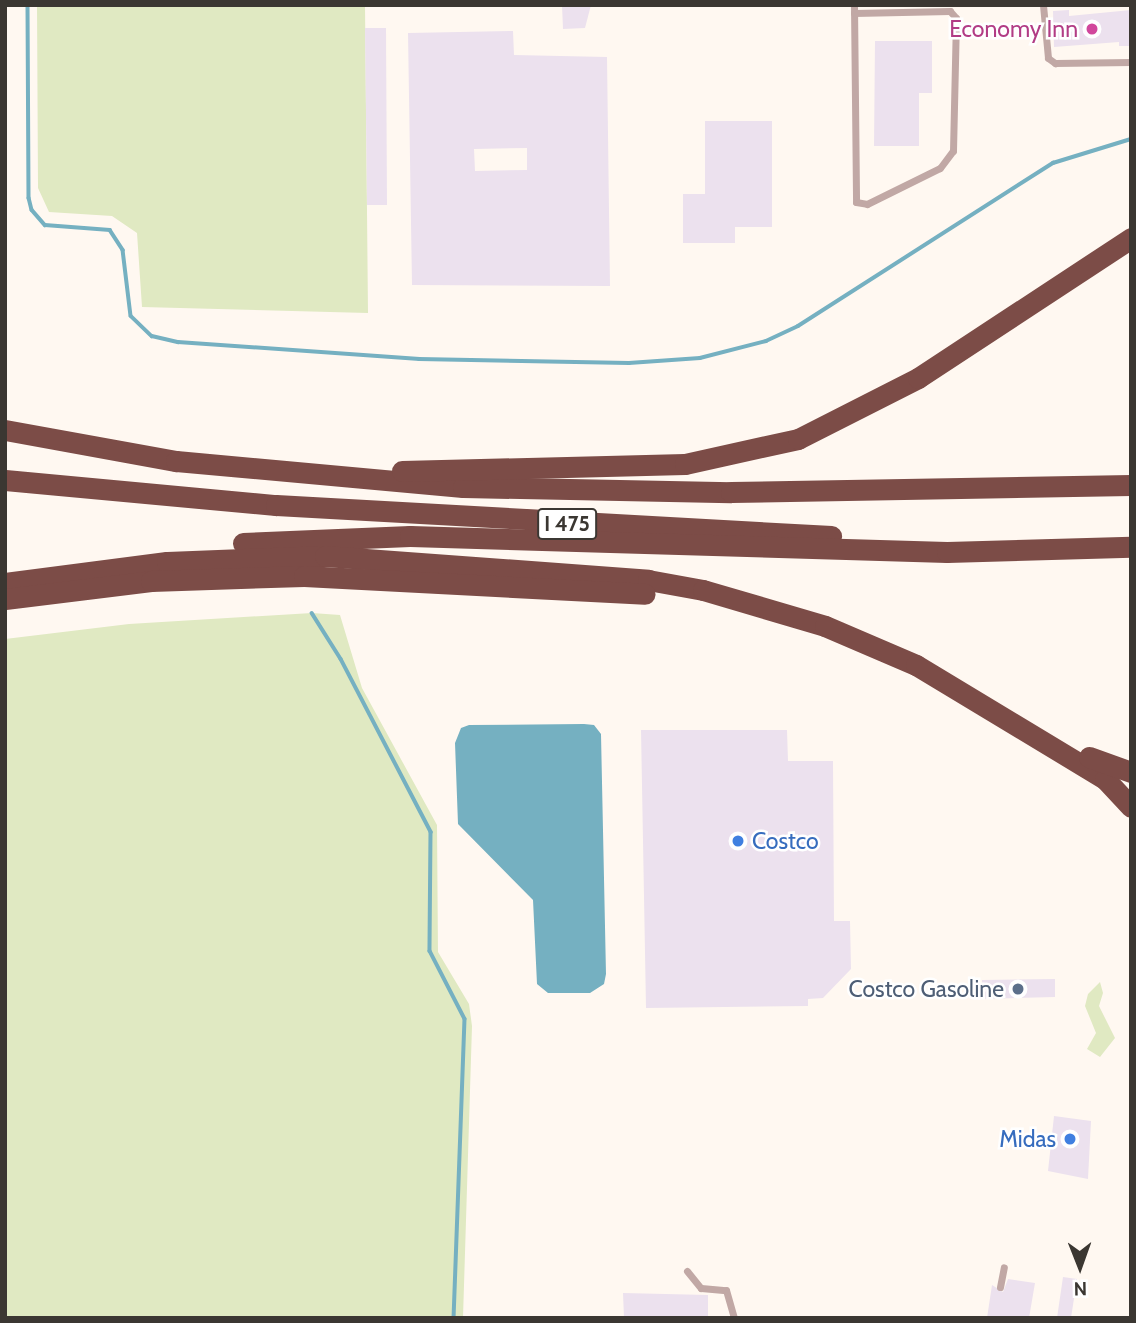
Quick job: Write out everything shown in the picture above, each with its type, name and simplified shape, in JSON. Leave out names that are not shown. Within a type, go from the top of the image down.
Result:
[{"type":"highway","points":[[868,407],[1131,238]]},
{"type":"highway","points":[[281,473],[685,464],[786,443],[944,371],[1131,254]]},
{"type":"highway","name":"I 475","points":[[5,430],[80,446],[281,473],[559,490],[1131,485]]},
{"type":"highway","name":"I 475","points":[[5,480],[276,505],[558,523],[831,536],[1131,544]]},
{"type":"highway","points":[[5,575],[198,547],[367,537],[933,551],[1131,544]]},
{"type":"highway","points":[[5,583],[167,562],[325,556],[648,580],[722,597],[825,626],[887,650],[996,712],[1105,779],[1131,807]]},
{"type":"highway","points":[[5,599],[151,581],[304,576],[722,597]]},
{"type":"highway","points":[[996,712],[1111,767],[1131,772]]},
{"type":"lane","points":[[1043,5],[1048,58],[1055,63],[1131,62]]},
{"type":"lane","points":[[854,9],[950,11],[956,18],[953,151],[940,168],[867,204],[856,202],[854,9]]},
{"type":"lane","points":[[1000,1287],[1004,1267]]},
{"type":"lane","points":[[687,1272],[701,1288],[726,1290],[734,1318]]},
{"type":"green space","points":[[37,5],[365,5],[368,313],[142,307],[137,233],[112,216],[49,212],[38,188]]},
{"type":"green space","points":[[312,613],[340,615],[362,688],[437,825],[438,952],[469,1004],[472,1026],[463,1318],[5,1318],[5,639],[129,624]]},
{"type":"green space","points":[[1100,982],[1103,993],[1099,1006],[1115,1038],[1100,1057],[1087,1049],[1096,1033],[1085,1006],[1088,994]]},
{"type":"water","points":[[469,725],[594,725],[601,734],[606,974],[604,984],[590,993],[548,993],[537,984],[533,900],[458,824],[455,743],[461,728]]},
{"type":"building","points":[[562,5],[591,5],[585,28],[563,29]]},
{"type":"building","name":"Economy Inn","points":[[1069,10],[1069,16],[1131,10],[1131,46],[1119,46],[1119,42],[1054,47],[1053,11]]},
{"type":"building","points":[[365,28],[386,28],[387,205],[367,205]]},
{"type":"building","points":[[513,31],[514,55],[607,57],[610,286],[412,285],[408,33]],"holes":[[[527,148],[527,170],[475,171],[474,149]]]},
{"type":"building","points":[[875,41],[932,41],[932,93],[919,93],[919,146],[874,146]]},
{"type":"building","points":[[705,121],[772,121],[772,227],[735,227],[735,243],[683,243],[683,194],[705,194]]},
{"type":"building","name":"Costco","points":[[641,730],[787,730],[788,761],[833,761],[834,921],[850,921],[851,969],[823,998],[808,999],[808,1006],[646,1008]]},
{"type":"building","name":"Costco Gasoline","points":[[1055,979],[1055,997],[982,999],[982,980]]},
{"type":"building","name":"Midas","points":[[1054,1116],[1091,1121],[1088,1179],[1048,1171]]},
{"type":"building","points":[[1063,1277],[1077,1279],[1071,1318],[1057,1318]]},
{"type":"building","points":[[1008,1279],[1035,1283],[1029,1318],[987,1318],[992,1285],[1003,1292]]},
{"type":"building","points":[[623,1293],[708,1295],[708,1318],[624,1318]]},
{"type":"waterway","points":[[28,5],[29,198],[32,210],[45,225],[110,230],[123,250],[131,316],[152,336],[178,342],[419,359],[629,363],[700,358],[766,341],[798,326],[1053,163],[1131,139]]},
{"type":"waterway","points":[[312,613],[341,659],[431,832],[430,951],[465,1019],[454,1318]]},
{"type":"place","name":"Economy Inn","points":[[1092,29]]},
{"type":"place","name":"Costco","points":[[738,841]]},
{"type":"place","name":"Costco Gasoline","points":[[1018,989]]},
{"type":"place","name":"Midas","points":[[1070,1139]]}]
